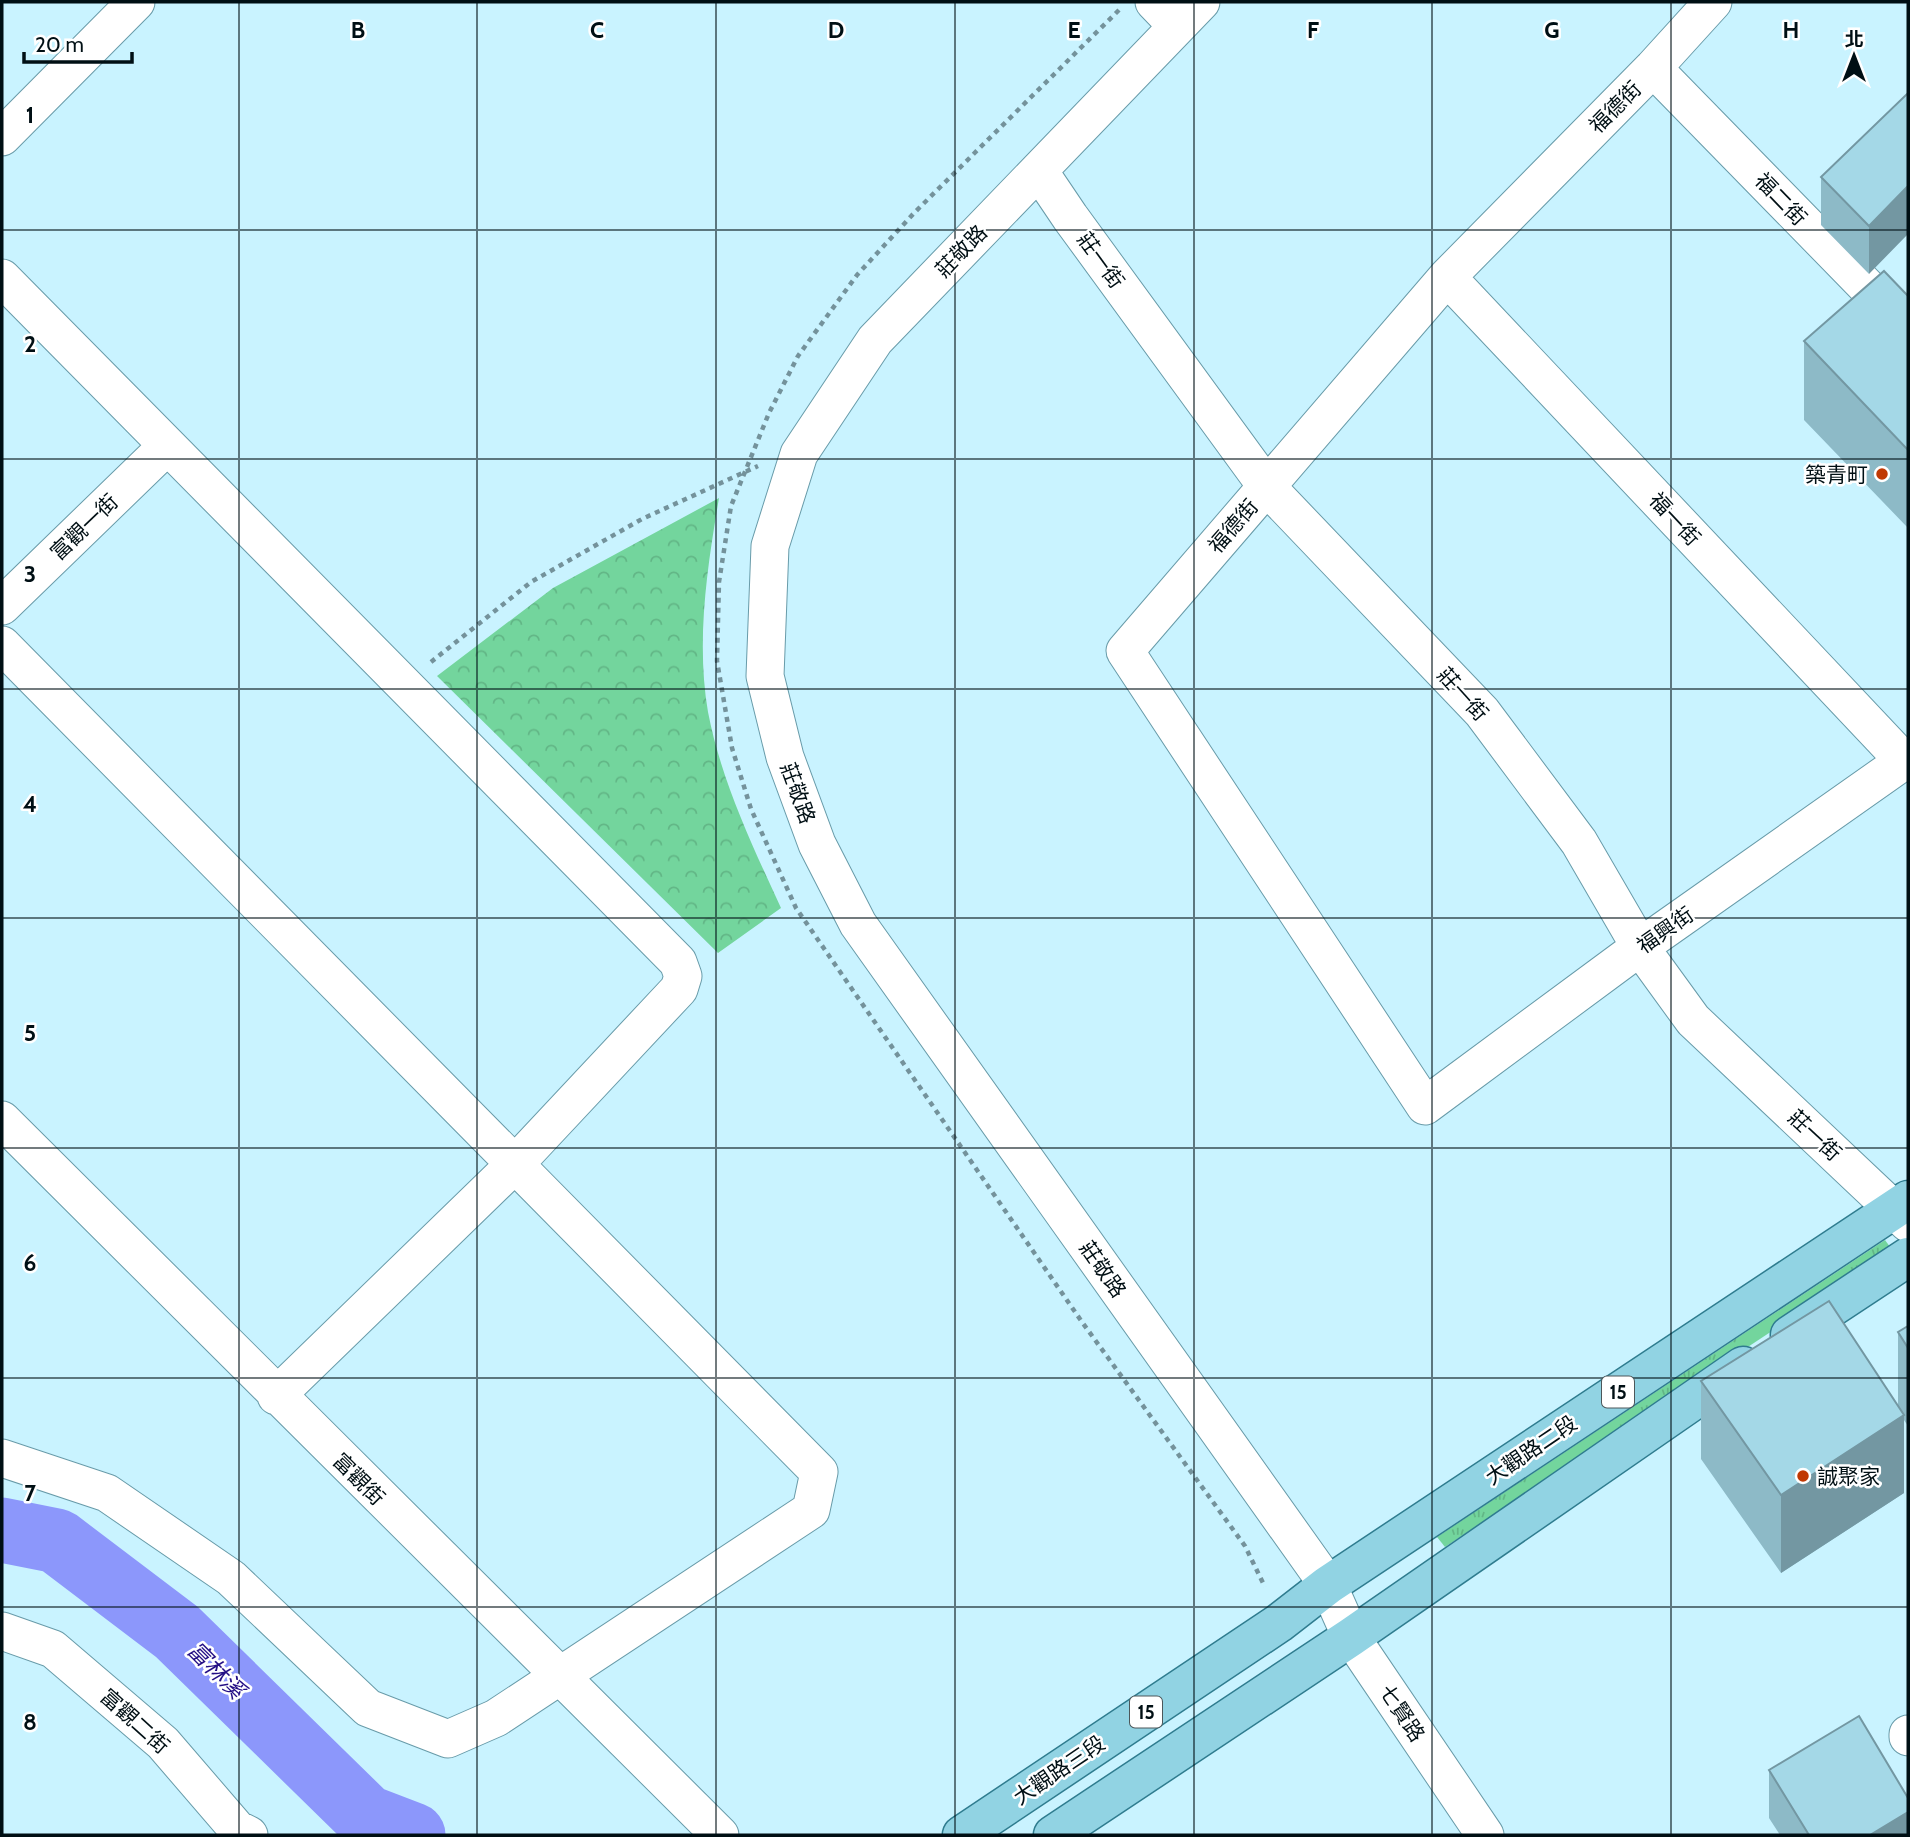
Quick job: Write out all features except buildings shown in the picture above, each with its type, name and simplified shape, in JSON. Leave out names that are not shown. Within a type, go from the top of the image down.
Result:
[{"type":"main road","name":"大觀路二段","points":[[1328,1585],[1903,1211]]},
{"type":"main road","name":"15","points":[[1053,1835],[1351,1637],[1908,1256]]},
{"type":"main road","name":"大觀路三段","points":[[962,1835],[1279,1623],[1328,1585]]},
{"type":"street","points":[[2,137],[136,2]]},
{"type":"street","name":"福德街","points":[[1425,1107],[1125,651],[1447,277],[1653,68],[1713,2]]},
{"type":"street","name":"莊敬路","points":[[1177,10],[1039,171],[875,340],[799,454],[770,546],[765,676],[785,757],[817,844],[858,924],[1328,1585]]},
{"type":"street","name":"福二街","points":[[1653,68],[1908,329]]},
{"type":"street","name":"莊一街","points":[[1039,171],[1267,487],[1482,712],[1579,842],[1640,947],[1693,1020],[1903,1211]]},
{"type":"street","name":"福一街","points":[[1447,277],[1906,759]]},
{"type":"street","points":[[2,278],[166,447],[678,961],[683,976],[679,989],[516,1163],[276,1396]]},
{"type":"street","name":"富觀一街","points":[[2,606],[166,447]]},
{"type":"street","points":[[2,645],[819,1472],[811,1510],[496,1718],[448,1739],[368,1708],[231,1578],[107,1493],[2,1458]]},
{"type":"street","name":"福興街","points":[[1425,1107],[1640,947],[1906,759]]},
{"type":"street","name":"富觀街","points":[[2,1120],[276,1396],[720,1835]]},
{"type":"street","name":"七賢路","points":[[1328,1585],[1351,1637],[1485,1835]]},
{"type":"street","name":"富觀二街","points":[[2,1631],[53,1649],[163,1743],[237,1829],[249,1835]]},
{"type":"path","points":[[1127,2],[915,212],[850,284],[798,356],[744,470],[731,506],[719,582],[717,661],[732,748],[751,809],[796,908],[1082,1322],[1245,1546],[1264,1580],[1279,1623]]},
{"type":"path","points":[[403,685],[531,582],[642,519],[744,470],[799,454]]},
{"type":"green space","points":[[719,498],[704,605],[703,659],[708,712],[729,787],[781,908],[718,953],[437,676],[553,588]]},
{"type":"green space","points":[[1885,1240],[1893,1251],[1445,1547],[1437,1537]]},
{"type":"waterway","name":"富林溪","points":[[2,1530],[57,1541],[177,1632],[366,1817],[413,1835]]},
{"type":"place","name":"築青町","points":[[1882,474]]},
{"type":"place","name":"誠聚家","points":[[1803,1476]]}]
